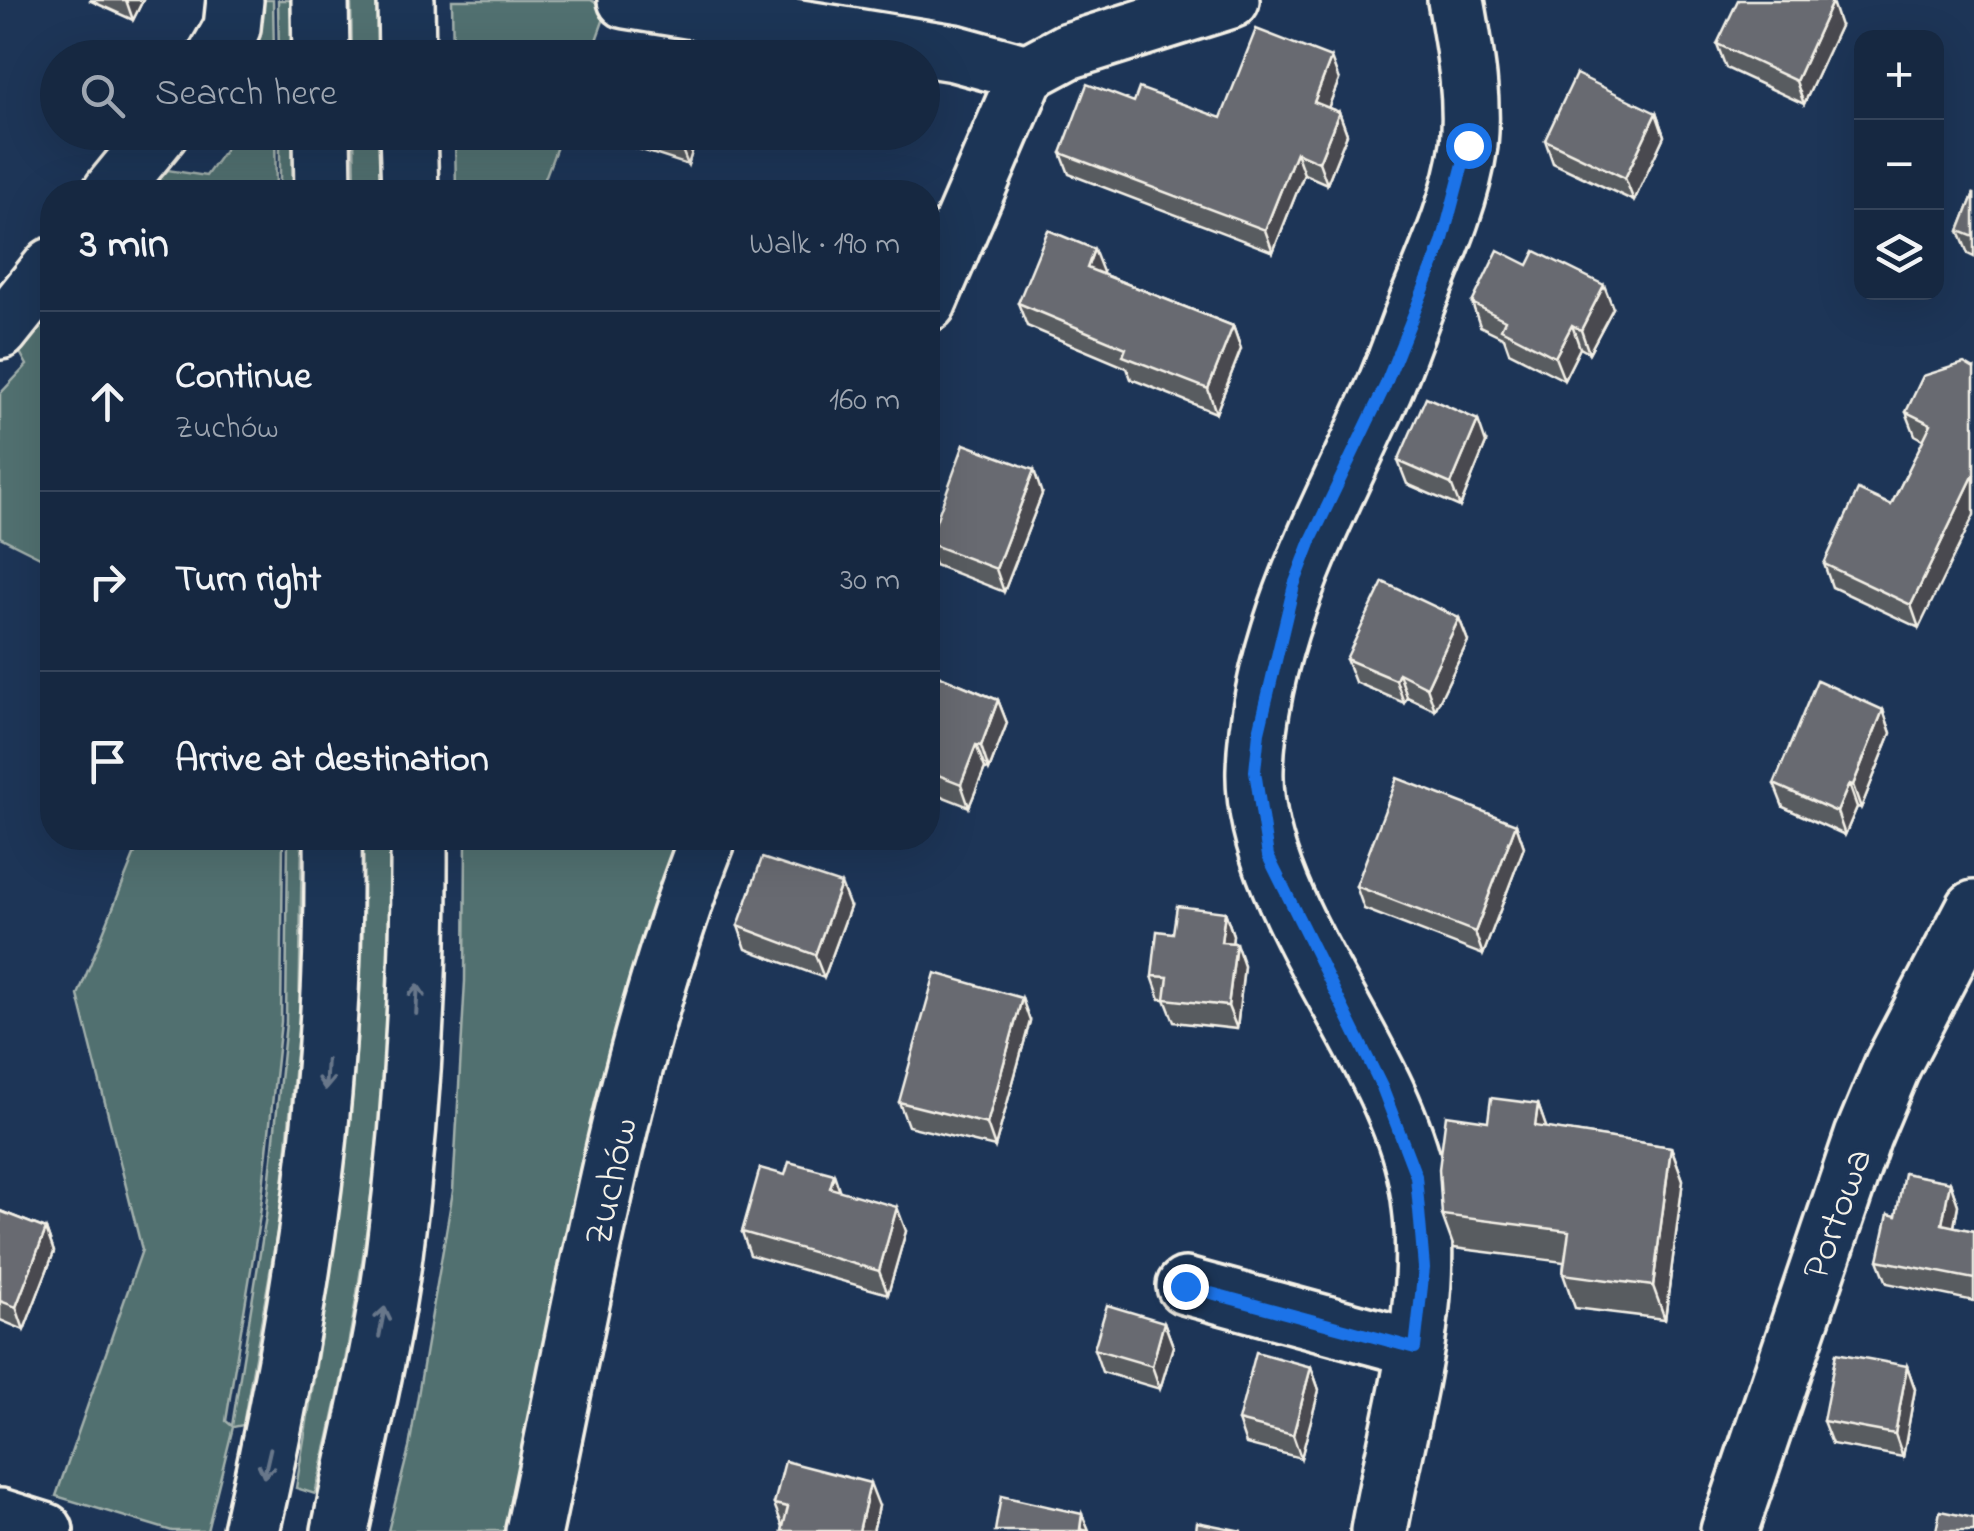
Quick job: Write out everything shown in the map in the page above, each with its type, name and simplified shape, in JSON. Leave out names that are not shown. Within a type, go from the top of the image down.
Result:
[{"type":"street","points":[[226,40],[232,28],[235,0]]},
{"type":"street","points":[[320,0],[321,40]]},
{"type":"street","points":[[406,0],[407,40]]},
{"type":"street","points":[[626,0],[874,40]]},
{"type":"street","points":[[940,275],[1027,73],[1068,51],[1231,0]]},
{"type":"street","points":[[1379,1531],[1415,1348],[1424,1268],[1416,1176],[1382,1087],[1268,856],[1255,771],[1259,732],[1294,585],[1320,520],[1385,386],[1458,190],[1468,145],[1470,105],[1456,0]]},
{"type":"street","points":[[940,51],[1027,73]]},
{"type":"street","points":[[122,180],[146,150]]},
{"type":"street","points":[[322,150],[323,180]]},
{"type":"street","points":[[409,150],[410,180]]},
{"type":"street","points":[[0,331],[40,281]]},
{"type":"street","points":[[251,1531],[282,1395],[309,1242],[324,1094],[334,927],[333,850]]},
{"type":"street","points":[[340,1531],[394,1258],[412,1095],[420,930],[419,850]]},
{"type":"street","name":"Zuchów","points":[[534,1531],[630,1075],[703,850]]},
{"type":"street","name":"Portowa","points":[[1729,1531],[1863,1136],[1894,1064],[1974,908]]},
{"type":"street","points":[[1185,1286],[1415,1348]]},
{"type":"street","points":[[0,1517],[45,1531]]},
{"type":"green space","points":[[252,0],[273,0],[274,40],[249,40]]},
{"type":"green space","points":[[278,0],[291,0],[291,40],[279,40]]},
{"type":"green space","points":[[351,0],[378,0],[379,40],[352,40]]},
{"type":"green space","points":[[452,0],[591,0],[607,10],[596,40],[453,40]]},
{"type":"green space","points":[[225,150],[275,150],[276,180],[159,180],[168,170],[206,176]]},
{"type":"green space","points":[[280,150],[292,150],[293,180],[280,180]]},
{"type":"green space","points":[[354,150],[379,150],[380,180],[355,180]]},
{"type":"green space","points":[[455,150],[556,150],[544,180],[456,180]]},
{"type":"green space","points":[[40,319],[40,557],[0,537],[0,394],[27,365],[17,347]]},
{"type":"green space","points":[[136,850],[283,850],[281,1022],[260,1215],[226,1421],[232,1426],[266,1216],[286,1023],[288,850],[302,850],[299,1023],[280,1216],[243,1425],[233,1427],[207,1531],[172,1531],[56,1496],[142,1250],[78,995]]},
{"type":"green space","points":[[363,850],[391,850],[387,1004],[374,1168],[351,1332],[315,1494],[296,1488],[345,1164],[360,1002]]},
{"type":"green space","points":[[466,850],[685,850],[516,1531],[388,1531],[409,1448],[453,1191],[465,981]]},
{"type":"building","points":[[1738,0],[1832,2],[1796,81],[1717,44]]},
{"type":"building","points":[[1256,29],[1331,58],[1314,102],[1339,112],[1319,162],[1296,152],[1265,230],[1061,153],[1087,84],[1134,102],[1139,88],[1221,118]]},
{"type":"building","points":[[1576,74],[1656,113],[1625,178],[1545,140]]},
{"type":"building","points":[[1974,193],[1974,237],[1959,231]]},
{"type":"building","points":[[1048,230],[1094,249],[1087,268],[1233,326],[1208,389],[1123,356],[1126,348],[1018,303]]},
{"type":"building","points":[[1498,250],[1528,265],[1535,251],[1604,285],[1581,330],[1572,325],[1555,357],[1501,329],[1505,320],[1472,303]]},
{"type":"building","points":[[1964,363],[1974,369],[1974,474],[1911,605],[1824,564],[1858,490],[1891,505],[1931,424],[1906,412],[1923,376]]},
{"type":"building","points":[[1426,397],[1478,420],[1451,484],[1398,461]]},
{"type":"building","points":[[964,444],[1034,470],[996,569],[940,548],[940,510]]},
{"type":"building","points":[[1383,582],[1459,618],[1427,687],[1399,673],[1396,680],[1346,659]]},
{"type":"building","points":[[940,676],[998,700],[961,784],[940,776]]},
{"type":"building","points":[[1817,680],[1883,710],[1853,785],[1849,784],[1837,812],[1774,784]]},
{"type":"building","points":[[1397,778],[1516,824],[1475,932],[1356,886]]},
{"type":"building","points":[[762,858],[841,884],[815,955],[738,926]]},
{"type":"building","points":[[1177,906],[1225,912],[1221,942],[1236,943],[1228,1006],[1165,999],[1168,977],[1152,976],[1157,931],[1173,933]]},
{"type":"building","points":[[935,973],[1022,998],[987,1124],[899,1102]]},
{"type":"building","points":[[1491,1098],[1538,1104],[1535,1126],[1671,1147],[1653,1286],[1563,1274],[1569,1231],[1442,1215],[1439,1169],[1446,1115],[1488,1121]]},
{"type":"building","points":[[789,1162],[834,1174],[830,1188],[897,1207],[879,1271],[742,1232],[760,1168],[785,1175]]},
{"type":"building","points":[[1904,1173],[1950,1182],[1942,1224],[1974,1231],[1974,1279],[1878,1260],[1888,1214],[1896,1216]]},
{"type":"building","points":[[0,1211],[46,1229],[16,1307],[0,1301]]},
{"type":"building","points":[[1107,1305],[1164,1322],[1152,1366],[1094,1349]]},
{"type":"building","points":[[1256,1352],[1311,1367],[1293,1435],[1238,1421]]},
{"type":"building","points":[[1836,1353],[1907,1366],[1895,1434],[1823,1421]]},
{"type":"building","points":[[785,1461],[870,1483],[859,1531],[782,1531],[788,1507],[774,1504]]},
{"type":"building","points":[[1001,1496],[1082,1514],[1080,1529],[1088,1531],[995,1531]]},
{"type":"building","points":[[1940,1511],[1974,1518],[1974,1531],[1936,1531]]},
{"type":"building","points":[[1197,1522],[1242,1531],[1196,1531]]},
{"type":"route","points":[[1185,1286],[1415,1348],[1424,1268],[1424,1226],[1416,1176],[1382,1087],[1268,856],[1258,811],[1255,771],[1277,644],[1294,585],[1312,538],[1385,386],[1442,243],[1468,145]]}]
